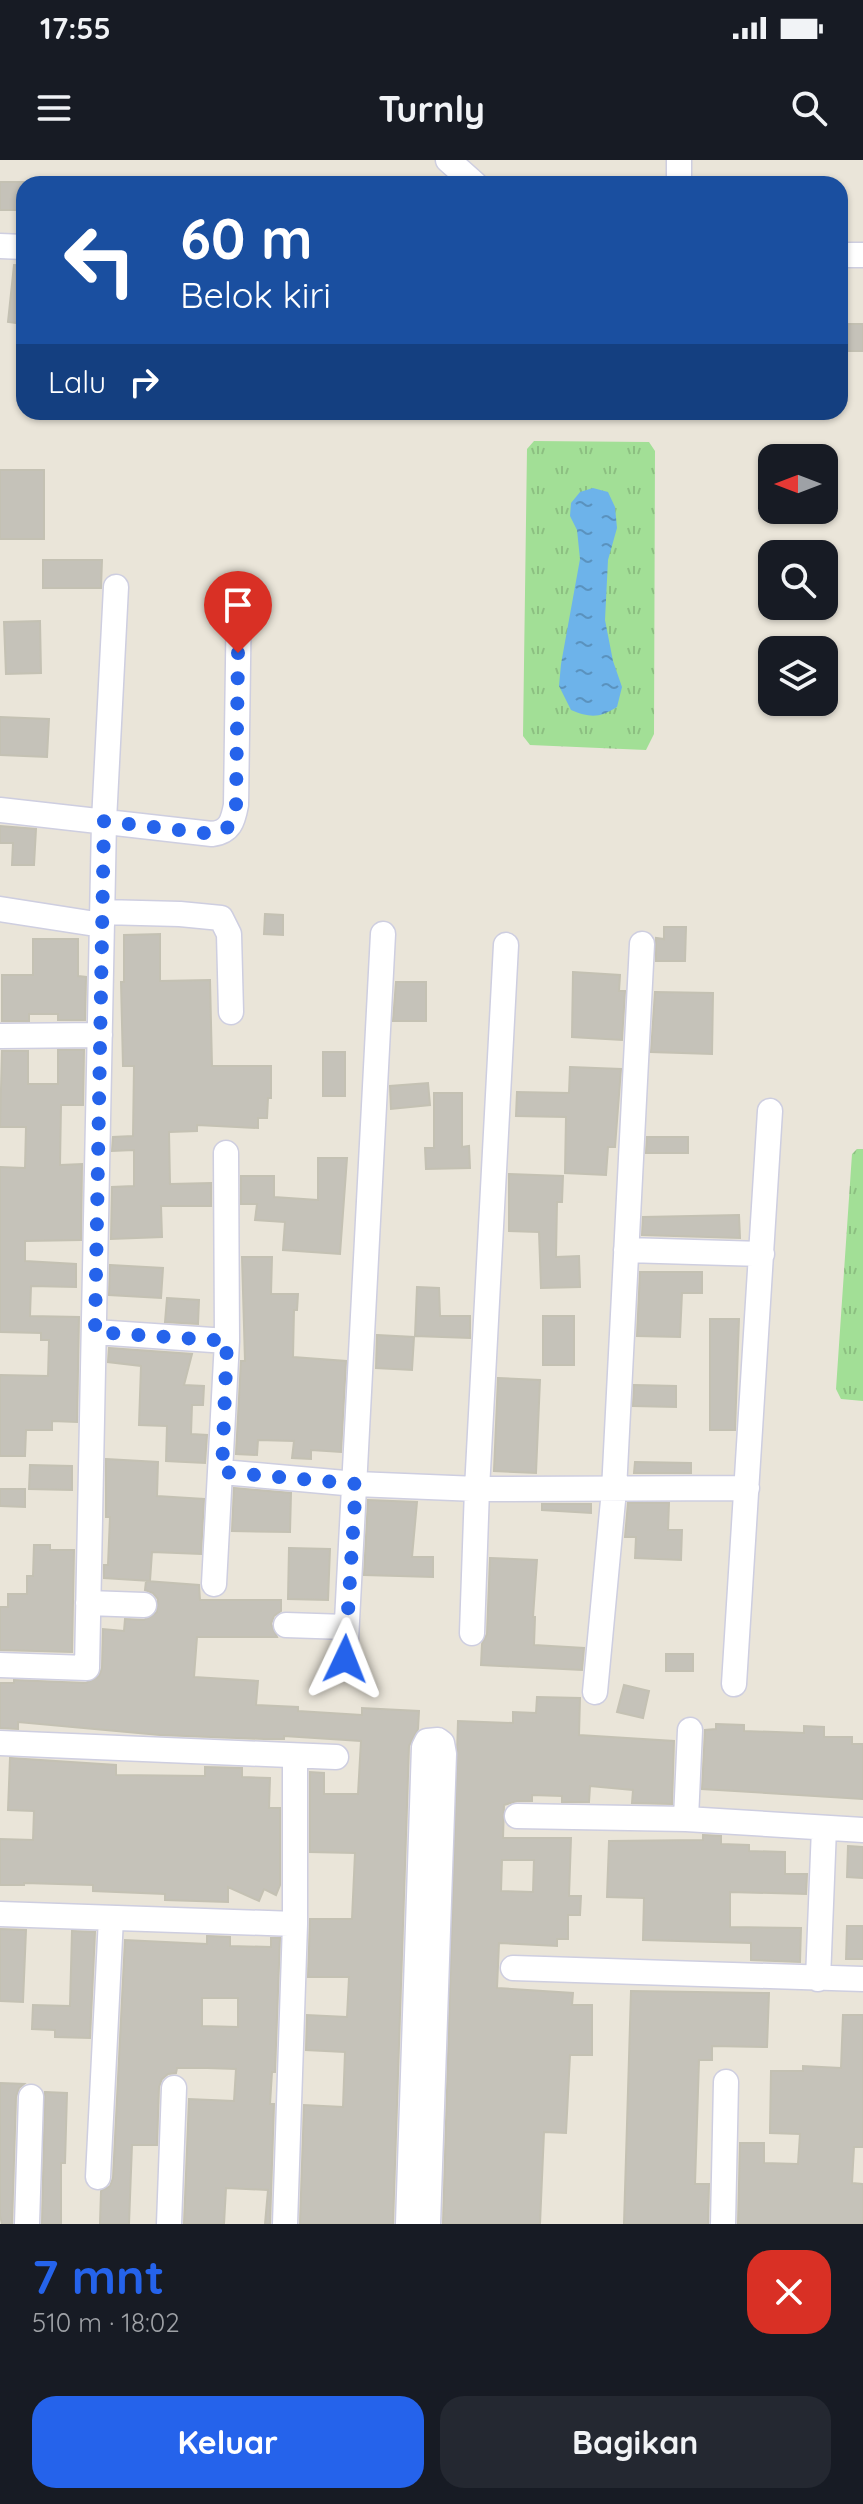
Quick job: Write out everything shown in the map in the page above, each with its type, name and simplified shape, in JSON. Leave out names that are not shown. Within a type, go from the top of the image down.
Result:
[{"type":"street","points":[[448,160],[466,176]]},
{"type":"street","points":[[0,1665],[87,1668],[104,821],[116,587]]},
{"type":"street","points":[[0,810],[212,834],[222,833],[230,827],[236,805],[239,592]]},
{"type":"street","points":[[0,909],[102,905],[221,918],[229,934],[231,1012]]},
{"type":"street","points":[[345,1659],[383,934]]},
{"type":"street","points":[[595,1692],[614,1490],[642,944]]},
{"type":"street","points":[[472,1633],[506,945]]},
{"type":"street","points":[[0,1036],[100,1035]]},
{"type":"street","points":[[734,1684],[770,1111]]},
{"type":"street","points":[[214,1584],[227,1341],[226,1153]]},
{"type":"street","points":[[626,1250],[762,1254]]},
{"type":"street","points":[[95,1332],[227,1341]]},
{"type":"street","points":[[222,1472],[356,1484],[477,1489],[747,1488]]},
{"type":"street","points":[[88,1603],[144,1605]]},
{"type":"street","points":[[286,1625],[346,1627]]},
{"type":"street","points":[[686,1819],[690,1730]]},
{"type":"street","points":[[408,2224],[426,1987],[444,1754],[442,1743],[438,1740],[429,1740],[424,1747],[426,1987],[428,2224]]},
{"type":"street","points":[[0,1743],[336,1757]]},
{"type":"street","points":[[285,2224],[295,1924],[295,1756]]},
{"type":"street","points":[[517,1816],[686,1819],[863,1830]]},
{"type":"street","points":[[818,1979],[824,1828]]},
{"type":"street","points":[[0,1914],[295,1924]]},
{"type":"street","points":[[98,2177],[111,1918]]},
{"type":"street","points":[[513,1968],[863,1979]]},
{"type":"street","points":[[723,2224],[726,2082]]},
{"type":"street","points":[[169,2224],[174,2088]]},
{"type":"street","points":[[27,2224],[31,2097]]},
{"type":"green space","points":[[534,441],[649,442],[655,451],[654,734],[646,750],[530,745],[523,736],[527,449]]},
{"type":"green space","points":[[857,1149],[863,1149],[863,1401],[841,1399],[836,1389],[852,1154]]},
{"type":"water","points":[[593,488],[608,492],[615,507],[617,528],[608,560],[605,620],[622,687],[617,707],[595,716],[571,710],[559,686],[580,559],[577,530],[570,516],[571,503],[580,492]]},
{"type":"building","points":[[0,182],[16,182],[16,210],[0,210]]},
{"type":"building","points":[[14,265],[16,265],[16,323],[8,322]]},
{"type":"building","points":[[848,324],[863,324],[863,351],[848,351]]},
{"type":"building","points":[[0,470],[44,470],[44,539],[0,539]]},
{"type":"building","points":[[43,560],[102,560],[101,588],[43,588]]},
{"type":"building","points":[[40,621],[41,673],[6,674],[4,622]]},
{"type":"building","points":[[0,717],[49,719],[47,757],[0,755]]},
{"type":"building","points":[[0,826],[36,829],[34,865],[12,865],[13,843],[0,843]]},
{"type":"building","points":[[265,914],[283,915],[283,935],[264,934]]},
{"type":"building","points":[[664,927],[686,927],[685,961],[656,961],[656,938],[664,939]]},
{"type":"building","points":[[160,934],[160,981],[210,980],[212,1066],[271,1066],[271,1098],[268,1098],[267,1118],[258,1118],[258,1128],[197,1125],[197,1131],[169,1132],[170,1184],[211,1183],[211,1206],[161,1206],[162,1237],[111,1239],[112,1187],[134,1186],[134,1150],[112,1151],[113,1137],[133,1136],[134,1066],[123,1066],[121,982],[124,982],[124,935]]},
{"type":"building","points":[[33,939],[78,939],[78,976],[86,977],[85,1020],[58,1020],[58,1014],[29,1014],[29,1021],[2,1021],[2,975],[33,975]]},
{"type":"building","points":[[573,972],[620,975],[619,991],[625,991],[622,1040],[572,1037]]},
{"type":"building","points":[[396,982],[426,982],[426,1021],[393,1021]]},
{"type":"building","points":[[655,992],[713,993],[712,1054],[651,1052]]},
{"type":"building","points":[[58,1050],[84,1050],[83,1105],[61,1105],[60,1165],[82,1164],[81,1240],[25,1241],[25,1261],[76,1264],[76,1287],[31,1286],[30,1316],[79,1317],[77,1422],[52,1421],[52,1430],[26,1430],[25,1456],[0,1456],[0,1375],[48,1376],[49,1340],[41,1340],[41,1333],[0,1332],[0,1167],[25,1168],[26,1127],[0,1127],[2,1051],[28,1051],[28,1084],[58,1084]]},
{"type":"building","points":[[323,1052],[345,1052],[345,1096],[323,1096]]},
{"type":"building","points":[[570,1067],[621,1069],[615,1147],[608,1147],[606,1175],[565,1173],[566,1117],[516,1116],[517,1092],[569,1093]]},
{"type":"building","points":[[428,1083],[430,1105],[391,1109],[390,1086]]},
{"type":"building","points":[[434,1093],[462,1093],[462,1147],[469,1146],[470,1168],[426,1169],[425,1148],[434,1148]]},
{"type":"building","points":[[647,1137],[688,1137],[688,1153],[646,1153]]},
{"type":"building","points":[[318,1158],[347,1158],[340,1254],[283,1250],[285,1222],[255,1220],[257,1204],[241,1204],[241,1176],[274,1176],[274,1197],[318,1200]]},
{"type":"building","points":[[509,1174],[563,1176],[562,1202],[557,1202],[556,1257],[579,1256],[580,1287],[541,1288],[539,1232],[509,1231]]},
{"type":"building","points":[[739,1215],[740,1238],[642,1235],[643,1217]]},
{"type":"building","points":[[242,1257],[272,1257],[271,1294],[298,1294],[297,1310],[294,1310],[293,1357],[346,1361],[341,1452],[311,1450],[311,1459],[292,1458],[294,1441],[258,1440],[257,1455],[236,1454],[241,1361],[245,1361]]},
{"type":"building","points":[[110,1265],[163,1268],[161,1298],[109,1295]]},
{"type":"building","points":[[640,1272],[702,1272],[702,1293],[682,1293],[680,1337],[637,1336]]},
{"type":"building","points":[[417,1287],[439,1288],[440,1316],[470,1316],[470,1338],[415,1336]]},
{"type":"building","points":[[167,1298],[199,1300],[198,1324],[165,1322]]},
{"type":"building","points":[[543,1316],[574,1316],[574,1365],[543,1365]]},
{"type":"building","points":[[710,1319],[739,1319],[735,1430],[710,1430]]},
{"type":"building","points":[[377,1335],[414,1337],[412,1370],[376,1368]]},
{"type":"building","points":[[109,1348],[192,1354],[184,1385],[204,1386],[203,1405],[192,1405],[191,1434],[207,1435],[205,1463],[166,1461],[167,1426],[139,1425],[141,1366],[108,1362]]},
{"type":"building","points":[[498,1378],[540,1380],[536,1473],[494,1471]]},
{"type":"building","points":[[634,1385],[676,1386],[676,1407],[633,1406]]},
{"type":"building","points":[[106,1459],[158,1462],[157,1496],[204,1499],[201,1554],[152,1552],[150,1581],[104,1578],[104,1565],[108,1565],[110,1517],[106,1517]]},
{"type":"building","points":[[635,1462],[691,1463],[691,1473],[634,1473]]},
{"type":"building","points":[[30,1465],[72,1466],[72,1490],[29,1489]]},
{"type":"building","points":[[234,1488],[291,1493],[290,1532],[232,1531]]},
{"type":"building","points":[[0,1489],[25,1489],[25,1507],[0,1506]]},
{"type":"building","points":[[368,1500],[417,1502],[412,1557],[433,1557],[433,1577],[364,1575]]},
{"type":"building","points":[[628,1503],[669,1503],[668,1530],[682,1530],[681,1560],[635,1558],[636,1537],[625,1537]]},
{"type":"building","points":[[542,1504],[591,1504],[591,1513],[542,1510]]},
{"type":"building","points":[[34,1545],[50,1545],[50,1550],[74,1550],[72,1652],[0,1650],[0,1607],[8,1607],[8,1594],[27,1594],[27,1576],[33,1576]]},
{"type":"building","points":[[289,1548],[330,1549],[328,1600],[288,1599]]},
{"type":"building","points":[[490,1558],[537,1560],[534,1645],[584,1648],[582,1670],[481,1665],[482,1644],[487,1634]]},
{"type":"building","points":[[146,1581],[199,1585],[200,1600],[281,1600],[281,1611],[274,1616],[271,1624],[277,1637],[197,1637],[194,1677],[258,1681],[256,1705],[362,1715],[362,1708],[419,1711],[418,1729],[409,1746],[393,2224],[300,2224],[304,2105],[343,2107],[345,2052],[306,2050],[307,2015],[347,2017],[349,1977],[308,1977],[310,1919],[352,1919],[355,1853],[310,1852],[310,1772],[324,1773],[324,1794],[358,1794],[361,1741],[284,1736],[284,1739],[264,1739],[160,1735],[18,1722],[18,1729],[0,1728],[0,1683],[14,1683],[14,1680],[86,1683],[99,1676],[103,1629],[124,1631],[125,1619],[144,1620],[157,1612],[158,1599],[145,1590]]},
{"type":"building","points":[[666,1654],[693,1654],[693,1671],[666,1671]]},
{"type":"building","points":[[624,1685],[649,1691],[643,1718],[617,1712]]},
{"type":"building","points":[[537,1697],[580,1698],[579,1735],[674,1741],[672,1804],[632,1803],[633,1790],[590,1786],[589,1802],[562,1802],[562,1796],[532,1795],[532,1801],[504,1805],[503,1838],[571,1838],[569,1896],[581,1896],[580,1915],[568,1915],[568,1939],[557,1939],[557,1946],[499,1943],[497,1988],[573,1993],[572,2005],[592,2005],[592,2055],[570,2055],[566,2133],[544,2132],[540,2224],[443,2224],[458,1721],[513,1723],[513,1712],[536,1713]],"holes":[[[502,1860],[534,1860],[533,1892],[501,1891]]]},
{"type":"building","points":[[716,1724],[744,1725],[744,1731],[804,1733],[804,1726],[824,1727],[824,1737],[852,1737],[852,1744],[863,1744],[863,1799],[702,1789],[705,1730],[716,1729]]},
{"type":"building","points":[[10,1758],[116,1765],[116,1775],[205,1776],[205,1767],[242,1768],[242,1777],[270,1778],[269,1808],[280,1808],[280,1885],[276,1895],[264,1889],[259,1901],[228,1887],[228,1902],[165,1900],[165,1894],[93,1891],[93,1885],[0,1885],[0,1839],[33,1840],[34,1811],[8,1810]]},
{"type":"building","points":[[703,1835],[721,1836],[721,1844],[749,1845],[749,1851],[785,1852],[785,1874],[807,1874],[806,1894],[730,1892],[730,1927],[801,1928],[800,1962],[751,1960],[751,1943],[643,1940],[644,1898],[607,1897],[609,1841],[703,1840]]},
{"type":"building","points":[[848,1846],[863,1847],[863,1878],[847,1877]]},
{"type":"building","points":[[847,1926],[863,1926],[863,1959],[846,1959]]},
{"type":"building","points":[[0,1929],[26,1930],[23,2002],[0,2001]]},
{"type":"building","points":[[72,1931],[95,1932],[90,2038],[55,2037],[55,2030],[32,2029],[33,2005],[70,2006]]},
{"type":"building","points":[[207,1936],[230,1937],[230,1946],[271,1947],[271,1938],[280,1938],[275,2072],[272,2072],[270,2104],[274,2104],[270,2224],[265,2224],[268,2190],[226,2188],[224,2224],[184,2224],[189,2099],[234,2101],[236,2069],[177,2068],[176,2073],[162,2079],[159,2087],[157,2145],[132,2145],[129,2224],[100,2224],[101,2191],[110,2186],[113,2178],[125,1940],[207,1944]],"holes":[[[202,1998],[238,1998],[238,2027],[202,2026]]]},
{"type":"building","points":[[631,1991],[769,1993],[767,2047],[712,2046],[712,2060],[699,2060],[695,2184],[709,2184],[708,2224],[624,2224]]},
{"type":"building","points":[[843,2015],[863,2015],[863,2147],[854,2147],[852,2183],[863,2184],[863,2224],[738,2224],[740,2143],[764,2143],[764,2163],[798,2164],[800,2134],[770,2133],[771,2071],[803,2071],[803,2066],[841,2068]]},
{"type":"building","points":[[0,2083],[24,2084],[16,2097],[12,2224],[2,2224],[0,2216]]},
{"type":"building","points":[[45,2092],[67,2093],[65,2163],[61,2163],[61,2224],[42,2224]]},
{"type":"route","points":[[238,653],[236,805],[230,827],[222,833],[212,834],[104,821],[95,1332],[227,1341],[222,1472],[356,1484],[345,1659]]}]
